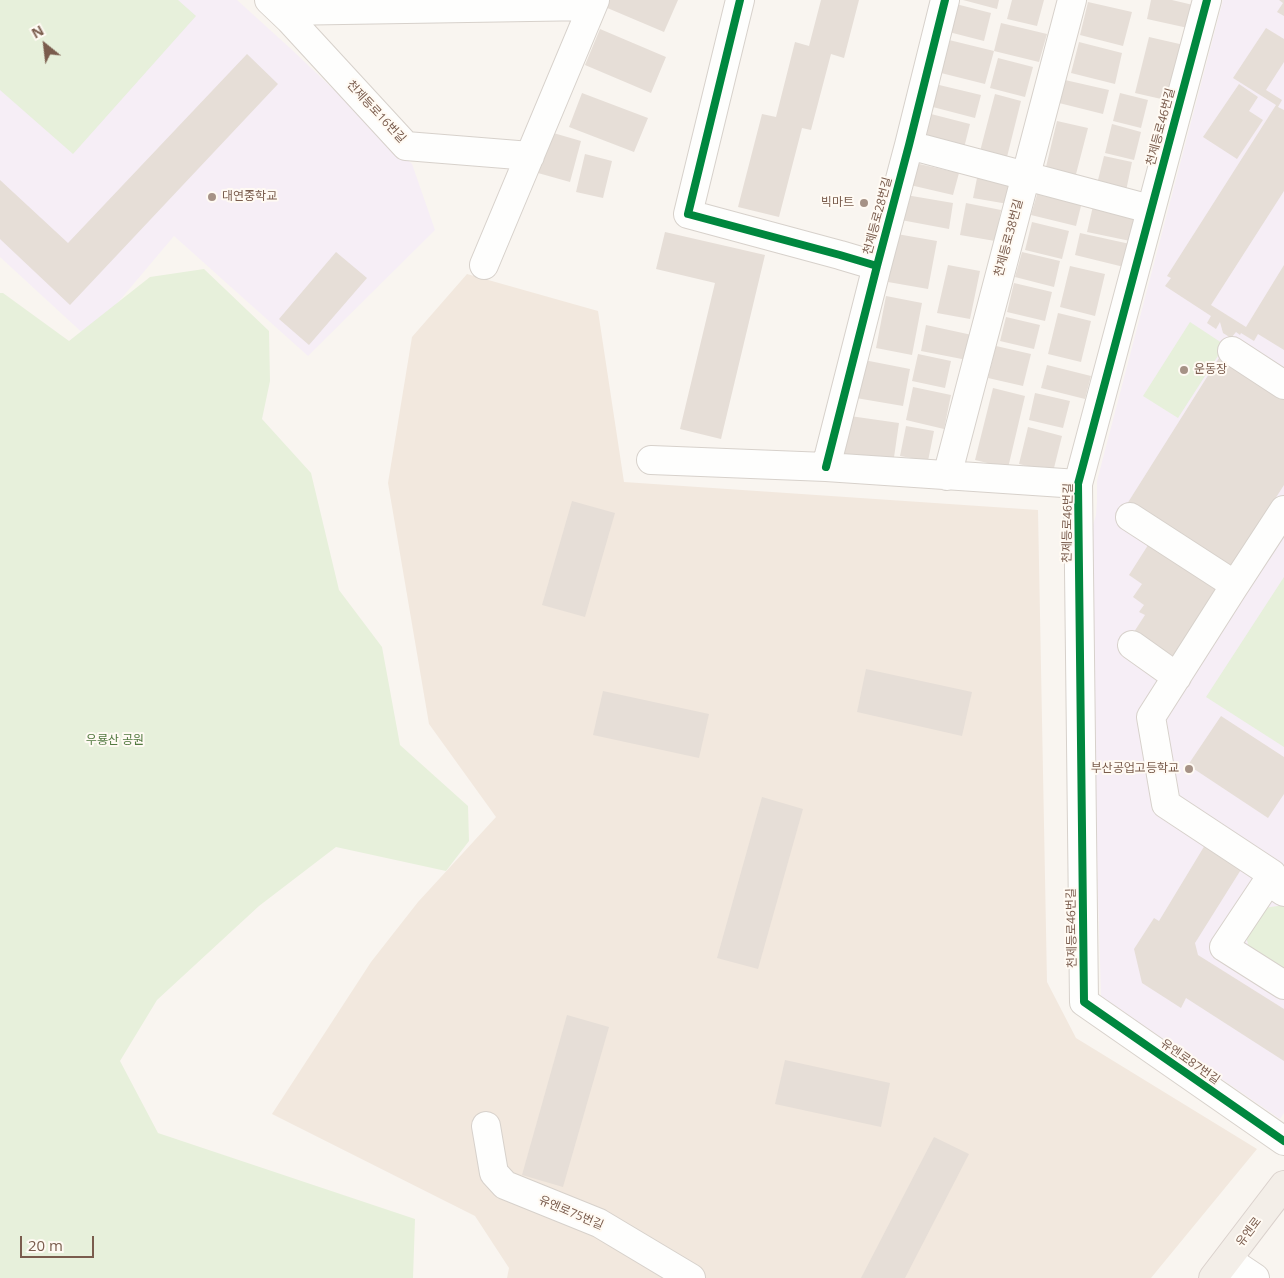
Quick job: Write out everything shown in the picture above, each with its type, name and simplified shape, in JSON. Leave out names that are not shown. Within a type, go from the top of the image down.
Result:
[{"type":"main road","name":"유엔로","points":[[1221,1269],[1284,1185]]},
{"type":"street","points":[[740,0],[688,214],[840,254],[877,266]]},
{"type":"street","name":"천제등로28번길","points":[[826,468],[945,0]]},
{"type":"street","name":"천제등로38번길","points":[[947,476],[1072,0]]},
{"type":"street","name":"천제등로46번길","points":[[1084,1002],[1078,484],[1207,0]]},
{"type":"street","name":"천제등로16번길","points":[[275,6],[594,3],[484,265]]},
{"type":"street","name":"천제등로16번길","points":[[275,6],[297,27],[406,146],[530,156]]},
{"type":"street","points":[[909,146],[1150,209]]},
{"type":"street","points":[[1232,351],[1284,385]]},
{"type":"street","points":[[651,460],[826,468],[1078,484]]},
{"type":"street","points":[[1284,510],[1151,717],[1166,804],[1272,874],[1276,887],[1224,947],[1284,985]]},
{"type":"street","points":[[1130,517],[1235,585]]},
{"type":"street","points":[[1132,645],[1177,677]]},
{"type":"street","name":"유엔로87번길","points":[[1084,1002],[1284,1141]]},
{"type":"street","name":"유엔로75번길","points":[[486,1126],[494,1173],[504,1185],[599,1223],[691,1278]]},
{"type":"street","points":[[1221,1269],[1255,1278]]},
{"type":"shaded area","name":"대연중학교","points":[[0,0],[237,0],[412,164],[435,230],[308,356],[174,236],[88,338],[0,257]]},
{"type":"shaded area","name":"부산공업고등학교","points":[[1223,0],[1284,0],[1284,1113],[1280,1119],[1101,996],[1088,541],[1096,515],[1097,481]]},
{"type":"shaded area","points":[[467,274],[598,311],[624,482],[1038,510],[1047,982],[1076,1038],[1257,1149],[1151,1278],[507,1278],[509,1268],[475,1216],[272,1114],[371,962],[418,902],[496,817],[429,724],[388,483],[412,337]]},
{"type":"green space","points":[[0,0],[178,0],[196,16],[73,154],[0,90]]},
{"type":"green space","name":"우룡산 공원","points":[[204,269],[269,331],[270,381],[262,419],[311,473],[339,590],[382,647],[400,745],[468,806],[469,841],[446,871],[336,847],[259,906],[157,1000],[120,1061],[158,1133],[415,1219],[413,1278],[0,1278],[0,293],[3,293],[69,341],[150,277]]},
{"type":"green space","name":"운동장","points":[[1190,322],[1225,345],[1178,418],[1143,396]]},
{"type":"green space","points":[[1284,577],[1284,747],[1206,697]]},
{"type":"green space","points":[[1284,905],[1284,976],[1250,953],[1246,936],[1264,908]]},
{"type":"building","points":[[608,0],[678,0],[664,32],[605,7]]},
{"type":"building","points":[[821,0],[859,0],[844,58],[831,54],[811,130],[802,128],[779,217],[738,207],[762,114],[776,117],[795,42],[809,46]]},
{"type":"building","points":[[963,0],[999,0],[997,9]]},
{"type":"building","points":[[1012,0],[1044,0],[1037,26],[1007,19]]},
{"type":"building","points":[[1151,0],[1172,0],[1193,5],[1188,28],[1147,19]]},
{"type":"building","points":[[1279,0],[1284,0],[1284,16],[1277,12],[1283,3]]},
{"type":"building","points":[[1088,2],[1132,12],[1123,46],[1080,35]]},
{"type":"building","points":[[952,3],[991,13],[984,41],[945,31]]},
{"type":"building","points":[[1001,23],[1047,34],[1039,62],[994,51]]},
{"type":"building","points":[[1266,28],[1284,39],[1284,62],[1266,90],[1282,100],[1278,107],[1284,110],[1284,191],[1211,305],[1246,327],[1284,265],[1284,350],[1258,334],[1254,341],[1236,332],[1231,338],[1223,333],[1220,322],[1216,329],[1207,323],[1211,316],[1165,286],[1171,278],[1167,276],[1276,105],[1233,78]]},
{"type":"building","points":[[600,29],[666,57],[651,93],[585,65]]},
{"type":"building","points":[[1149,37],[1184,45],[1170,101],[1135,93]]},
{"type":"building","points":[[945,39],[994,51],[985,84],[937,72]]},
{"type":"building","points":[[1079,42],[1122,53],[1115,84],[1071,73]]},
{"type":"building","points":[[247,54],[278,84],[70,305],[0,239],[0,180],[68,243]]},
{"type":"building","points":[[998,58],[1033,67],[1025,97],[990,88]]},
{"type":"building","points":[[1065,80],[1109,90],[1103,114],[1059,103]]},
{"type":"building","points":[[935,84],[981,95],[975,118],[929,106]]},
{"type":"building","points":[[1239,84],[1258,97],[1249,111],[1263,120],[1237,159],[1203,137]]},
{"type":"building","points":[[582,93],[648,118],[634,152],[569,127]]},
{"type":"building","points":[[1120,93],[1148,100],[1141,128],[1113,121]]},
{"type":"building","points":[[995,94],[1021,101],[1005,165],[978,159]]},
{"type":"building","points":[[931,114],[970,124],[964,148],[925,138]]},
{"type":"building","points":[[1057,121],[1088,128],[1075,178],[1045,171]]},
{"type":"building","points":[[1112,124],[1141,132],[1134,160],[1105,153]]},
{"type":"building","points":[[550,132],[581,141],[570,182],[538,173]]},
{"type":"building","points":[[585,154],[612,161],[603,198],[576,192]]},
{"type":"building","points":[[1104,156],[1132,162],[1126,191],[1097,184]]},
{"type":"building","points":[[915,163],[959,173],[953,195],[910,185]]},
{"type":"building","points":[[978,173],[1013,180],[1008,204],[973,198]]},
{"type":"building","points":[[1038,191],[1082,202],[1076,226],[1031,215]]},
{"type":"building","points":[[906,195],[953,203],[949,229],[901,220]]},
{"type":"building","points":[[966,203],[1001,210],[995,241],[960,235]]},
{"type":"building","points":[[1093,206],[1141,216],[1135,242],[1087,232]]},
{"type":"building","points":[[1032,222],[1069,231],[1062,259],[1025,250]]},
{"type":"building","points":[[665,232],[765,255],[721,439],[680,429],[715,283],[656,269]]},
{"type":"building","points":[[1080,233],[1130,244],[1124,267],[1075,255]]},
{"type":"building","points":[[897,234],[937,241],[928,289],[888,282]]},
{"type":"building","points":[[336,252],[367,278],[309,345],[279,319]]},
{"type":"building","points":[[1022,252],[1060,261],[1054,287],[1015,277]]},
{"type":"building","points":[[948,265],[980,271],[970,319],[937,313]]},
{"type":"building","points":[[1070,266],[1105,274],[1095,316],[1060,307]]},
{"type":"building","points":[[1014,283],[1052,292],[1045,321],[1007,312]]},
{"type":"building","points":[[886,296],[922,303],[912,355],[876,348]]},
{"type":"building","points":[[1058,313],[1091,321],[1081,362],[1048,354]]},
{"type":"building","points":[[1006,317],[1040,325],[1034,349],[1000,341]]},
{"type":"building","points":[[926,325],[972,335],[967,360],[921,351]]},
{"type":"building","points":[[996,346],[1031,354],[1023,386],[988,378]]},
{"type":"building","points":[[918,354],[951,361],[945,388],[912,381]]},
{"type":"building","points":[[1219,358],[1284,399],[1284,485],[1230,569],[1127,504]]},
{"type":"building","points":[[864,360],[910,369],[903,406],[856,398]]},
{"type":"building","points":[[1047,365],[1091,376],[1085,399],[1041,388]]},
{"type":"building","points":[[913,387],[951,395],[944,429],[906,420]]},
{"type":"building","points":[[993,388],[1025,396],[1008,468],[975,460]]},
{"type":"building","points":[[1035,393],[1070,401],[1063,428],[1029,420]]},
{"type":"building","points":[[843,415],[899,423],[893,464],[837,456]]},
{"type":"building","points":[[906,426],[934,431],[928,461],[900,456]]},
{"type":"building","points":[[1028,427],[1062,436],[1053,472],[1019,464]]},
{"type":"building","points":[[572,501],[615,513],[585,617],[542,605]]},
{"type":"building","points":[[1150,542],[1222,588],[1176,659],[1134,632],[1145,615],[1139,612],[1144,605],[1133,597],[1142,584],[1129,575]]},
{"type":"building","points":[[866,669],[972,692],[962,736],[857,712]]},
{"type":"building","points":[[603,691],[709,714],[699,758],[593,735]]},
{"type":"building","points":[[1221,716],[1284,757],[1284,794],[1268,818],[1188,765]]},
{"type":"building","points":[[762,797],[803,809],[758,969],[717,958]]},
{"type":"building","points":[[1205,845],[1242,868],[1195,943],[1198,955],[1284,1009],[1284,1061],[1186,998],[1181,1008],[1142,983],[1134,949],[1154,918],[1159,921]]},
{"type":"building","points":[[567,1015],[609,1027],[563,1187],[522,1175]]},
{"type":"building","points":[[785,1060],[890,1083],[881,1127],[775,1104]]},
{"type":"building","points":[[934,1137],[969,1154],[905,1278],[861,1278]]},
{"type":"cycle path","points":[[740,0],[688,214],[877,266]]},
{"type":"cycle path","points":[[826,467],[945,0]]},
{"type":"cycle path","points":[[1207,0],[1078,484],[1084,1002],[1284,1141]]},
{"type":"place","name":"대연중학교","points":[[212,197]]},
{"type":"place","name":"빅마트","points":[[864,203]]},
{"type":"place","name":"운동장","points":[[1184,370]]},
{"type":"place","name":"부산공업고등학교","points":[[1189,769]]}]
